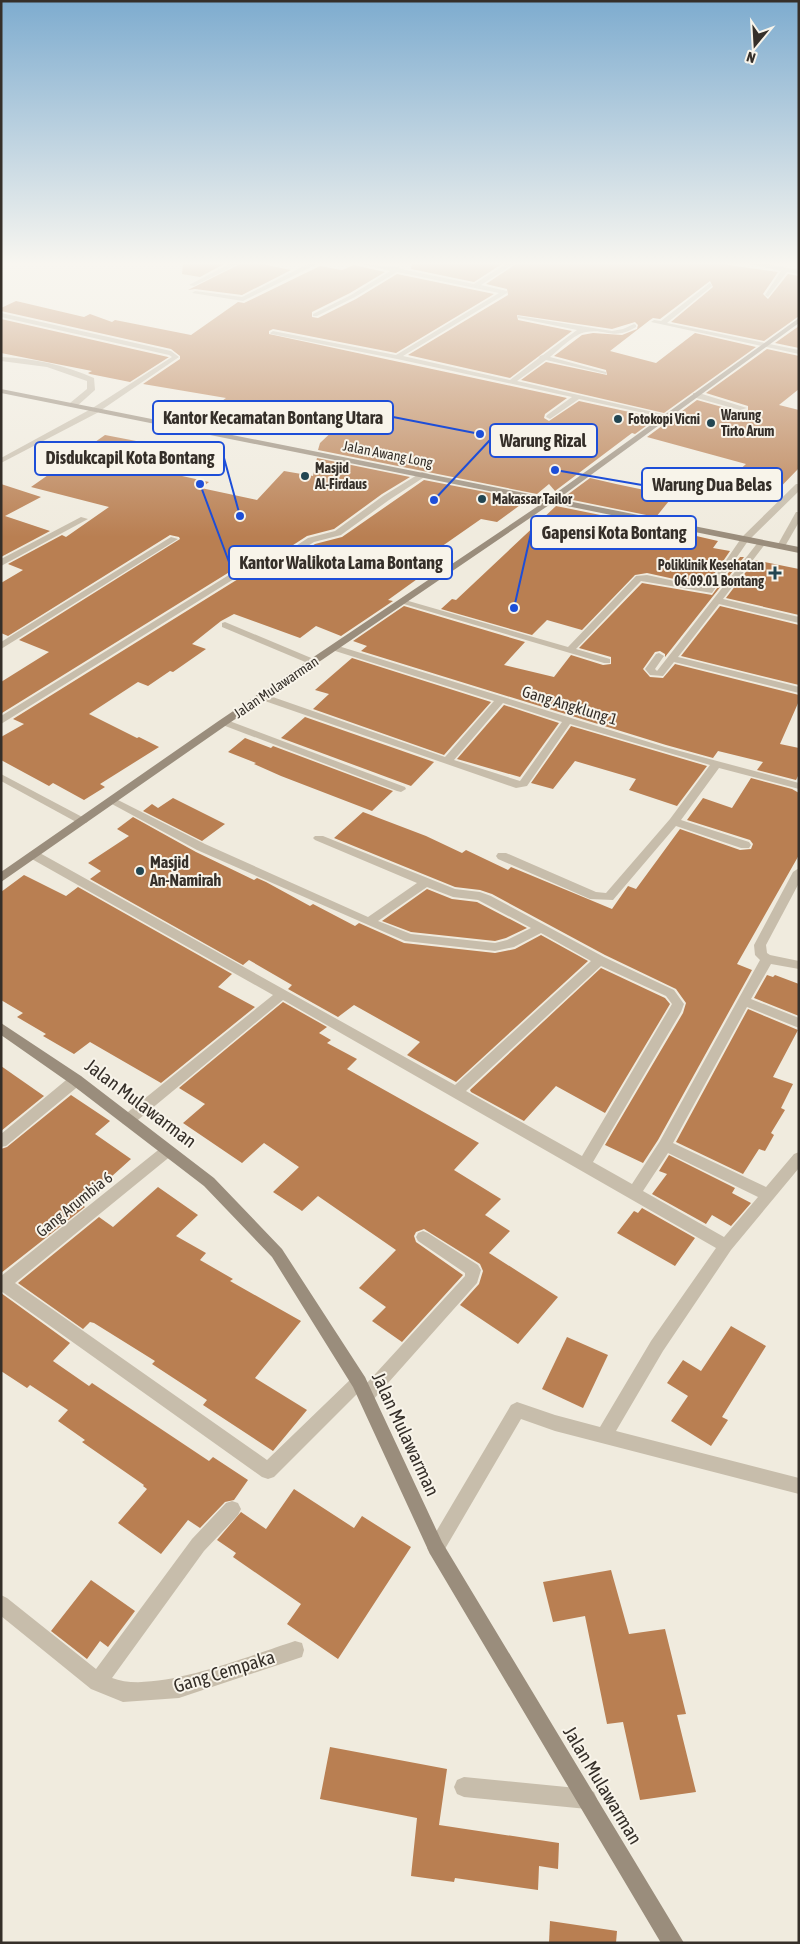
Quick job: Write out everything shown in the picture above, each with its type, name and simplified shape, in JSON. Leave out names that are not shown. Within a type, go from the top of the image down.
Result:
[{"type":"street","points":[[1,461],[94,411],[175,359],[174,355]]},
{"type":"street","points":[[385,355],[667,416]]},
{"type":"street","points":[[397,357],[401,355]]},
{"type":"street","points":[[510,382],[546,355]]},
{"type":"street","name":"Jalan Mulawarman","points":[[1,878],[114,801],[224,722],[553,500],[751,355]]},
{"type":"street","points":[[542,357],[604,373]]},
{"type":"street","points":[[1,359],[22,361],[74,372],[91,380],[91,390],[72,406]]},
{"type":"street","name":"Jalan Awang Long","points":[[1,391],[799,550]]},
{"type":"street","points":[[696,395],[743,408]]},
{"type":"street","points":[[550,417],[577,397]]},
{"type":"street","points":[[1,721],[248,567],[273,564],[312,540],[338,533],[386,498],[425,474]]},
{"type":"street","points":[[570,650],[640,578],[709,591],[745,540],[799,486]]},
{"type":"street","points":[[781,546],[799,514]]},
{"type":"street","points":[[1,563],[84,519]]},
{"type":"street","points":[[1,646],[174,539]]},
{"type":"street","points":[[659,656],[650,669],[653,673],[662,673],[762,543]]},
{"type":"street","points":[[719,601],[799,620]]},
{"type":"street","points":[[402,602],[607,661]]},
{"type":"street","points":[[225,625],[313,662]]},
{"type":"street","name":"Gang Angklung 1","points":[[335,648],[500,700],[716,764],[799,786]]},
{"type":"street","points":[[673,659],[799,690]]},
{"type":"street","points":[[263,697],[448,760],[508,783],[523,784],[568,720]]},
{"type":"street","points":[[448,760],[500,700]]},
{"type":"street","points":[[224,722],[401,789]]},
{"type":"street","points":[[502,856],[594,896],[609,897],[674,820],[716,764]]},
{"type":"street","points":[[1,777],[82,821]]},
{"type":"street","points":[[114,801],[201,847],[409,938],[489,947],[510,944],[540,928]]},
{"type":"street","points":[[674,820],[745,845]]},
{"type":"street","points":[[319,838],[453,893],[480,896],[600,960],[670,993],[675,998],[678,1004],[584,1164]]},
{"type":"street","points":[[34,855],[457,1092],[726,1246]]},
{"type":"street","points":[[799,872],[760,945],[761,954],[767,959],[799,965]]},
{"type":"street","points":[[369,922],[426,882]]},
{"type":"street","points":[[634,1193],[665,1146],[767,959]]},
{"type":"street","points":[[457,1092],[600,960]]},
{"type":"street","points":[[128,1120],[282,994]]},
{"type":"street","points":[[743,1001],[799,1023]]},
{"type":"street","name":"Jalan Mulawarman","points":[[1,1028],[76,1080],[209,1182],[277,1253],[362,1389],[436,1548],[673,1943]]},
{"type":"street","points":[[1,1142],[76,1080]]},
{"type":"street","points":[[665,1146],[769,1195]]},
{"type":"street","name":"Gang Arumbia 6","points":[[2,1283],[168,1151]]},
{"type":"street","points":[[604,1436],[657,1346],[726,1246],[799,1158]]},
{"type":"street","points":[[2,1283],[268,1471],[362,1389],[472,1278],[473,1270],[423,1237]]},
{"type":"street","points":[[436,1548],[517,1410],[604,1436],[799,1486]]},
{"type":"street","points":[[98,1682],[198,1545],[232,1509]]},
{"type":"street","name":"Gang Cempaka","points":[[1,1604],[98,1682],[124,1692],[180,1688],[295,1650]]},
{"type":"street","points":[[464,1787],[587,1799]]},
{"type":"building","points":[[10,355],[159,355],[169,357],[130,382],[88,373],[92,371]]},
{"type":"building","points":[[178,355],[365,355],[567,398],[545,414],[544,418],[549,421],[579,401],[657,418],[635,434],[632,433],[555,491],[549,484],[537,494],[318,450],[320,443],[339,425],[219,403],[226,398],[143,384],[180,359]]},
{"type":"building","points":[[408,355],[541,355],[510,378]]},
{"type":"building","points":[[624,355],[656,363],[667,355],[745,355],[664,413],[521,380],[546,362],[607,375],[606,370],[554,356]]},
{"type":"building","points":[[759,355],[799,356],[799,389],[779,405],[799,410],[799,468],[767,501],[719,488],[746,464],[647,437],[697,400],[740,412],[748,410],[748,406],[706,393]]},
{"type":"building","points":[[105,435],[157,445],[173,474],[209,482],[201,488],[257,500],[284,471],[313,476],[317,458],[410,477],[382,494],[334,529],[307,536],[270,560],[244,563],[2,713],[1,682],[49,652],[19,640],[180,539],[170,535],[8,636],[1,633],[1,583],[23,570],[8,564],[62,535],[66,537],[109,507],[31,487]]},
{"type":"building","points":[[590,478],[673,496],[656,517],[563,498]]},
{"type":"building","points":[[424,480],[527,500],[497,522],[481,519],[405,572],[420,577],[388,600],[393,601],[341,636],[316,626],[300,638],[234,614],[221,621],[192,644],[206,649],[173,672],[170,671],[148,686],[138,682],[89,714],[159,747],[100,784],[105,787],[84,800],[53,783],[49,786],[1,760],[1,737],[24,724],[13,719],[251,571],[277,568],[315,544],[342,537]]},
{"type":"building","points":[[1,484],[41,497],[5,516],[50,531],[1,557]]},
{"type":"building","points":[[556,506],[650,525],[643,533],[687,542],[692,535],[718,541],[713,548],[730,551],[706,586],[647,573],[635,575],[582,630],[547,620],[532,635],[441,609],[452,599],[456,600]]},
{"type":"building","points":[[740,557],[744,557],[665,657],[665,654],[660,651],[655,652],[643,669],[650,677],[663,678],[675,664],[799,695],[799,701],[780,744],[799,748],[799,774],[796,780],[757,770],[763,762],[718,751],[713,758],[666,745],[361,651],[367,646],[353,641],[404,606],[525,642],[504,665],[554,677],[571,655],[603,665],[611,664],[611,657],[579,648],[642,583],[712,595]]},
{"type":"building","points":[[755,560],[799,569],[799,615],[726,598]]},
{"type":"building","points":[[720,606],[799,625],[799,685],[681,656]]},
{"type":"building","points":[[352,658],[491,702],[444,755],[313,709],[329,694],[315,690]]},
{"type":"building","points":[[504,705],[559,723],[520,777],[457,759]]},
{"type":"building","points":[[305,717],[434,762],[411,786],[281,738]]},
{"type":"building","points":[[571,726],[707,766],[677,806],[629,790],[636,779],[575,761],[553,789],[531,783]]},
{"type":"building","points":[[245,738],[271,748],[273,746],[393,791],[372,811],[281,776],[254,764],[256,763],[228,752]]},
{"type":"building","points":[[751,778],[792,789],[799,793],[799,855],[737,964],[752,970],[658,1140],[643,1163],[605,1145],[683,1013],[686,1003],[676,989],[605,955],[492,894],[480,890],[455,887],[334,838],[363,812],[426,836],[462,853],[466,850],[508,870],[511,867],[612,909],[628,886],[636,889],[680,829],[740,850],[751,849],[753,844],[750,840],[687,820],[703,798],[732,808]]},
{"type":"building","points":[[173,798],[225,824],[202,841],[143,811],[152,804],[158,808]]},
{"type":"building","points":[[133,817],[196,852],[254,880],[257,878],[266,882],[310,906],[313,904],[355,926],[359,923],[404,943],[495,953],[515,949],[541,935],[588,961],[456,1082],[407,1055],[420,1042],[354,1005],[338,1017],[288,989],[292,985],[249,960],[243,965],[90,879],[101,871],[88,863],[129,836],[117,829]]},
{"type":"building","points":[[24,875],[66,896],[78,887],[232,974],[218,987],[255,1007],[161,1083],[90,1042],[74,1054],[43,1036],[46,1034],[17,1017],[23,1013],[1,1000],[1,892]]},
{"type":"building","points":[[427,889],[452,899],[477,902],[527,928],[495,941],[411,932],[382,921]]},
{"type":"building","points":[[601,968],[665,998],[670,1004],[605,1113],[556,1086],[524,1121],[471,1092],[470,1090]]},
{"type":"building","points":[[767,975],[773,977],[775,975],[799,984],[799,1016],[754,998]]},
{"type":"building","points":[[283,1002],[327,1027],[319,1033],[331,1040],[327,1043],[357,1059],[347,1069],[479,1143],[454,1170],[501,1199],[485,1215],[510,1231],[489,1253],[558,1297],[518,1344],[460,1305],[479,1284],[483,1271],[480,1264],[424,1229],[416,1232],[414,1236],[416,1242],[463,1275],[402,1342],[372,1321],[386,1307],[359,1288],[396,1250],[318,1196],[302,1211],[273,1192],[299,1167],[264,1143],[242,1163],[183,1123],[205,1104],[179,1088]]},
{"type":"building","points":[[748,1009],[798,1030],[773,1077],[793,1084],[781,1108],[785,1110],[771,1133],[774,1135],[765,1151],[759,1149],[743,1174],[676,1142]]},
{"type":"building","points":[[1,1066],[44,1096],[1,1131]]},
{"type":"building","points":[[71,1095],[110,1121],[95,1134],[131,1159],[81,1204],[85,1207],[1,1273],[1,1149],[7,1147]]},
{"type":"building","points":[[669,1155],[735,1188],[732,1193],[751,1203],[731,1226],[712,1215],[706,1224],[652,1194],[667,1174],[659,1171]]},
{"type":"building","points":[[158,1187],[198,1215],[176,1236],[206,1253],[200,1260],[233,1279],[230,1281],[301,1321],[255,1378],[307,1410],[273,1451],[203,1405],[207,1400],[152,1364],[155,1361],[94,1323],[90,1322],[83,1329],[18,1283],[99,1217],[113,1227]]},
{"type":"building","points":[[642,1208],[695,1238],[675,1266],[617,1233],[634,1211],[638,1213]]},
{"type":"building","points":[[1,1293],[70,1343],[53,1361],[89,1386],[92,1383],[209,1461],[213,1457],[248,1480],[234,1500],[225,1502],[200,1528],[188,1520],[161,1554],[118,1523],[147,1489],[82,1442],[85,1440],[58,1421],[68,1410],[30,1385],[27,1388],[1,1371]]},
{"type":"building","points":[[731,1326],[766,1346],[722,1417],[728,1420],[711,1446],[671,1421],[688,1396],[667,1383],[683,1360],[701,1371]]},
{"type":"building","points":[[567,1337],[608,1355],[583,1408],[542,1389]]},
{"type":"building","points":[[294,1489],[354,1528],[362,1516],[411,1547],[338,1659],[287,1624],[301,1604],[233,1557],[236,1553],[217,1540],[241,1512],[266,1529]]},
{"type":"building","points":[[611,1570],[629,1634],[665,1629],[686,1714],[677,1715],[696,1792],[640,1800],[623,1722],[607,1724],[585,1616],[553,1622],[543,1582]]},
{"type":"building","points":[[91,1580],[135,1611],[108,1647],[100,1641],[87,1659],[51,1631]]},
{"type":"building","points":[[330,1747],[447,1769],[439,1825],[559,1843],[558,1869],[539,1866],[538,1890],[455,1878],[454,1882],[411,1876],[417,1818],[320,1799]]},
{"type":"building","points":[[550,1921],[617,1931],[616,1943],[549,1943]]},
{"type":"place","name":"Fotokopi Vicni","points":[[618,419]]},
{"type":"place","name":"Warung Tirto Arum","points":[[711,423]]},
{"type":"place","name":"Kantor Kecamatan Bontang Utara","points":[[480,434]]},
{"type":"place","name":"Warung Dua Belas","points":[[555,470]]},
{"type":"place","name":"Masjid Al-Firdaus","points":[[305,476]]},
{"type":"place","name":"Kantor Walikota Lama Bontang","points":[[200,484]]},
{"type":"place","name":"Makassar Tailor","points":[[482,499]]},
{"type":"place","name":"Warung Rizal","points":[[434,500]]},
{"type":"place","name":"Disdukcapil Kota Bontang","points":[[240,516]]},
{"type":"place","name":"Poliklinik Kesehatan 06.09.01 Bontang","points":[[775,573]]},
{"type":"place","name":"Gapensi Kota Bontang","points":[[514,608]]},
{"type":"place","name":"Masjid An-Namirah","points":[[140,871]]}]
